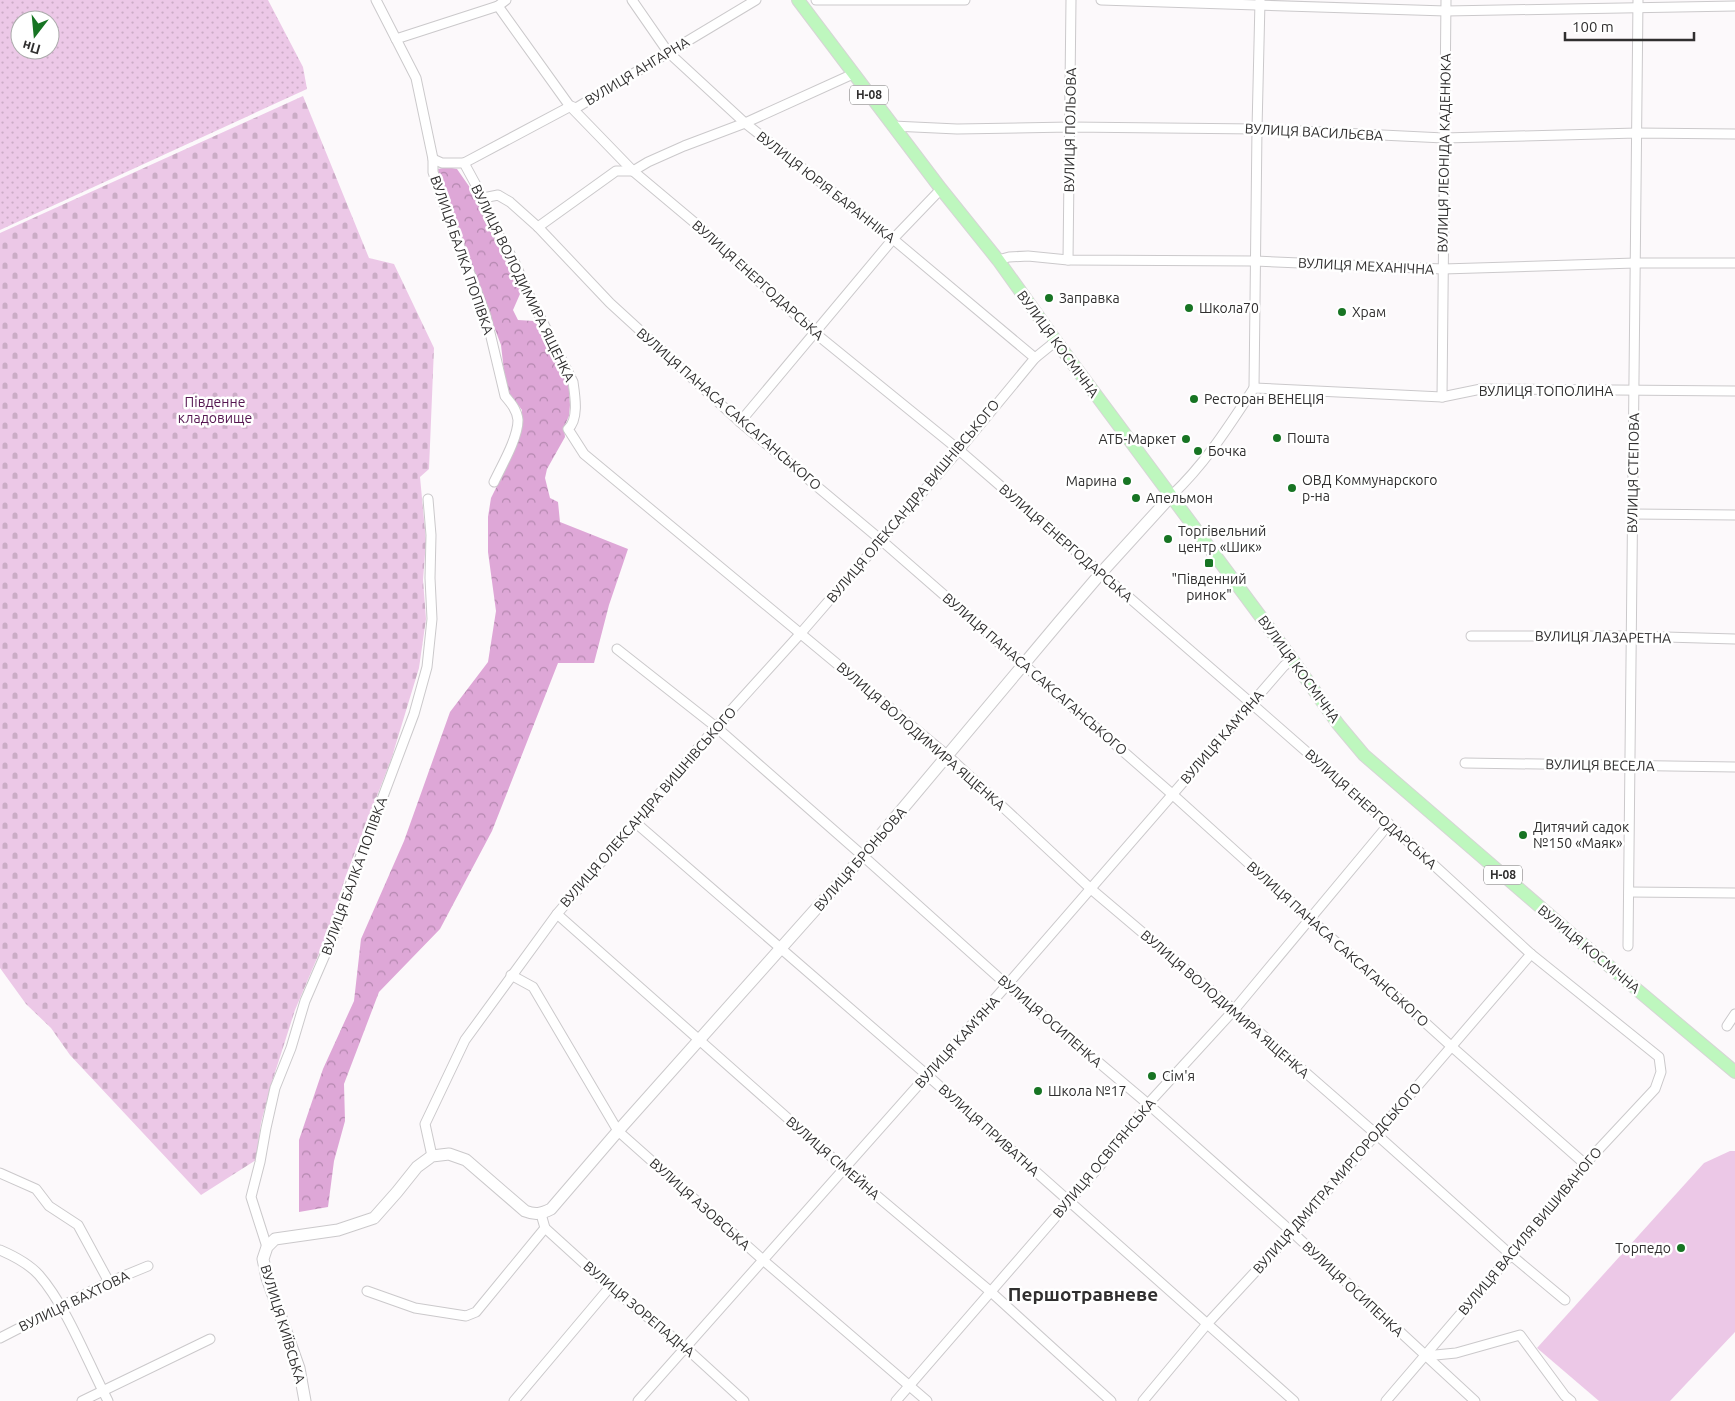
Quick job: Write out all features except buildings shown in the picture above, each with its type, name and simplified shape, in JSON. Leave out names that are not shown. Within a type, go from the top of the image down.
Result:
[{"type":"main road","name":"ВУЛИЦЯ КОСМІЧНА","points":[[798,0],[941,189],[998,260],[1292,658],[1338,724],[1364,755],[1735,1072]]},
{"type":"street","name":"ВУЛИЦЯ БАЛКА ПОПІВКА","points":[[376,0],[416,78],[433,159],[433,172],[486,316],[505,396],[514,406],[518,419],[515,434],[494,482]]},
{"type":"street","name":"ВУЛИЦЯ ЮРІЯ БАРАННІКА","points":[[632,0],[668,52],[745,124],[893,240],[1036,358]]},
{"type":"street","name":"ВУЛИЦЯ АНГАРНА","points":[[464,163],[571,106],[576,108],[756,0]]},
{"type":"street","points":[[816,0],[965,0]]},
{"type":"street","name":"ВУЛИЦЯ ПОЛЬОВА","points":[[1068,260],[1071,0]]},
{"type":"street","points":[[1102,0],[1260,3],[1446,11],[1638,4],[1735,6]]},
{"type":"street","name":"ВУЛИЦЯ ЛЕОНІДА КАДЕНЮКА","points":[[1442,397],[1446,0]]},
{"type":"street","points":[[396,39],[502,3]]},
{"type":"street","name":"ВУЛИЦЯ ЕНЕРГОДАРСЬКА","points":[[502,3],[571,106],[633,171],[701,228],[815,333],[958,450],[1252,704],[1389,824],[1531,954],[1659,1057]]},
{"type":"street","points":[[1172,496],[1201,466],[1254,388],[1260,3]]},
{"type":"street","name":"ВУЛИЦЯ СТЕПОВА","points":[[1628,946],[1638,4]]},
{"type":"street","points":[[538,227],[616,171],[633,171],[675,150],[745,124],[853,74]]},
{"type":"street","name":"ВУЛИЦЯ ВАСИЛЬЄВА","points":[[893,126],[957,129],[1070,127],[1257,128],[1444,138],[1637,133],[1735,134]]},
{"type":"street","points":[[433,159],[442,163],[464,163]]},
{"type":"street","name":"ВУЛИЦЯ ВОЛОДИМИРА ЯЩЕНКА","points":[[464,163],[573,382],[575,395],[574,423],[568,430],[584,454],[948,756],[1091,889],[1234,1010],[1511,1255],[1565,1300]]},
{"type":"street","points":[[740,422],[893,240],[941,189]]},
{"type":"street","name":"ВУЛИЦЯ ПАНАСА САКСАГАНСЬКОГО","points":[[483,198],[498,195],[510,202],[538,227],[610,303],[740,422],[881,540],[1024,664],[1585,1164]]},
{"type":"street","name":"ВУЛИЦЯ МЕХАНІЧНА","points":[[998,260],[1028,256],[1068,260],[1255,261],[1443,269],[1635,263],[1735,263]]},
{"type":"street","name":"ВУЛИЦЯ ОЛЕКСАНДРА ВИШНІВСЬКОГО","points":[[432,1156],[425,1124],[465,1040],[557,914],[716,727],[801,633],[1036,358],[1056,341]]},
{"type":"street","name":"ВУЛИЦЯ ТОПОЛИНА","points":[[1254,388],[1442,397],[1481,389],[1735,391]]},
{"type":"street","name":"ВУЛИЦЯ БРОНЬОВА","points":[[541,1214],[551,1209],[618,1131],[782,949],[948,756],[1101,573],[1172,496]]},
{"type":"street","name":"ВУЛИЦЯ БАЛКА ПОПІВКА","points":[[267,1247],[251,1197],[275,1088],[291,1048],[305,1001],[338,927],[352,879],[414,714],[427,667],[432,619],[430,578],[431,535],[428,499]]},
{"type":"street","points":[[1633,514],[1735,514]]},
{"type":"street","name":"ВУЛИЦЯ ЛАЗАРЕТНА","points":[[1471,636],[1632,636],[1735,639]]},
{"type":"street","name":"ВУЛИЦЯ ОСИПЕНКА","points":[[617,649],[716,727],[1007,985],[1148,1104],[1292,1232],[1475,1401]]},
{"type":"street","name":"ВУЛИЦЯ КАМ’ЯНА","points":[[638,1401],[1007,985],[1292,658]]},
{"type":"street","name":"ВУЛИЦЯ ВЕСЕЛА","points":[[1465,763],[1735,767]]},
{"type":"street","name":"ВУЛИЦЯ ПРИВАТНА","points":[[636,823],[927,1075],[1294,1401]]},
{"type":"street","name":"ВУЛИЦЯ ОСВІТЯНСЬКА","points":[[896,1401],[1098,1168],[1148,1104],[1234,1010],[1389,824]]},
{"type":"street","points":[[1629,892],[1735,893]]},
{"type":"street","name":"ВУЛИЦЯ СІМЕЙНА","points":[[557,914],[845,1169],[991,1292],[1111,1401]]},
{"type":"street","name":"ВУЛИЦЯ ДМИТРА МИРГОРОДСЬКОГО","points":[[1143,1401],[1207,1324],[1292,1232],[1531,954]]},
{"type":"street","name":"ВУЛИЦЯ АЗОВСЬКА","points":[[511,975],[533,987],[618,1131],[763,1260],[927,1401]]},
{"type":"street","points":[[1727,1026],[1735,1014]]},
{"type":"street","name":"ВУЛИЦЯ ВАСИЛЯ ВИШИВАНОГО","points":[[1386,1401],[1511,1255],[1585,1164],[1655,1089],[1661,1072],[1659,1057]]},
{"type":"street","points":[[267,1247],[275,1239],[338,1230],[374,1218],[416,1168],[432,1156],[448,1154],[466,1160],[525,1211],[541,1214],[545,1228],[476,1312],[466,1316],[415,1308],[366,1291]]},
{"type":"street","points":[[0,1173],[36,1189],[49,1206],[78,1225],[110,1282]]},
{"type":"street","name":"ВУЛИЦЯ ЗОРЕПАДНА","points":[[545,1228],[610,1287],[686,1348],[744,1401]]},
{"type":"street","name":"ВУЛИЦЯ КИЇВСЬКА","points":[[267,1247],[263,1259],[267,1278],[299,1368],[305,1401]]},
{"type":"street","points":[[0,1250],[21,1261],[39,1275],[61,1307],[108,1401]]},
{"type":"street","name":"ВУЛИЦЯ ВАХТОВА","points":[[0,1338],[110,1282],[148,1266]]},
{"type":"street","points":[[514,1401],[610,1287]]},
{"type":"street","points":[[1425,1356],[1456,1352],[1520,1334],[1565,1396],[1571,1401]]},
{"type":"street","points":[[82,1401],[210,1339]]},
{"type":"green space","points":[[0,0],[268,0],[303,67],[307,89],[0,230]]},
{"type":"green space","name":"Південне кладовище","points":[[303,96],[369,258],[394,264],[434,348],[429,469],[420,477],[426,541],[423,580],[426,619],[419,668],[391,760],[345,878],[332,923],[295,1010],[261,1123],[256,1160],[201,1195],[70,1055],[51,1028],[26,1004],[0,968],[0,233]]},
{"type":"green space","points":[[447,167],[457,169],[480,202],[522,286],[513,310],[518,320],[534,321],[550,341],[564,371],[569,389],[569,416],[564,427],[565,437],[547,469],[545,478],[550,498],[558,502],[560,522],[628,549],[609,605],[594,663],[558,663],[492,831],[440,929],[379,992],[344,1084],[345,1121],[334,1161],[328,1207],[299,1212],[299,1140],[323,1069],[354,1001],[361,939],[404,841],[450,712],[488,662],[496,611],[488,552],[488,517],[491,498],[508,464],[520,429],[522,410],[506,389],[501,345],[440,183],[438,169]]},
{"type":"green space","name":"Торпедо","points":[[1730,1151],[1735,1151],[1735,1332],[1670,1401],[1599,1401],[1537,1348],[1704,1163]]},
{"type":"place","name":"Заправка","points":[[1049,298]]},
{"type":"place","name":"Школа70","points":[[1189,308]]},
{"type":"place","name":"Храм","points":[[1342,312]]},
{"type":"place","name":"Ресторан ВЕНЕЦІЯ","points":[[1194,399]]},
{"type":"place","name":"Пошта","points":[[1277,438]]},
{"type":"place","name":"АТБ-Маркет","points":[[1186,439]]},
{"type":"place","name":"Бочка","points":[[1198,451]]},
{"type":"place","name":"Марина","points":[[1127,481]]},
{"type":"place","name":"ОВД Коммунарского р-на","points":[[1292,488]]},
{"type":"place","name":"Апельмон","points":[[1136,498]]},
{"type":"place","name":"Торгівельний центр «Шик»","points":[[1168,539]]},
{"type":"place","name":"\"Південний ринок\"","points":[[1209,563]]},
{"type":"place","name":"Дитячий садок №150 «Маяк»","points":[[1523,835]]},
{"type":"place","name":"Сім'я","points":[[1152,1076]]},
{"type":"place","name":"Школа №17","points":[[1038,1091]]},
{"type":"place","name":"Торпедо","points":[[1681,1248]]},
{"type":"district","name":"Першотравневе","points":[[1083,1294]]}]
